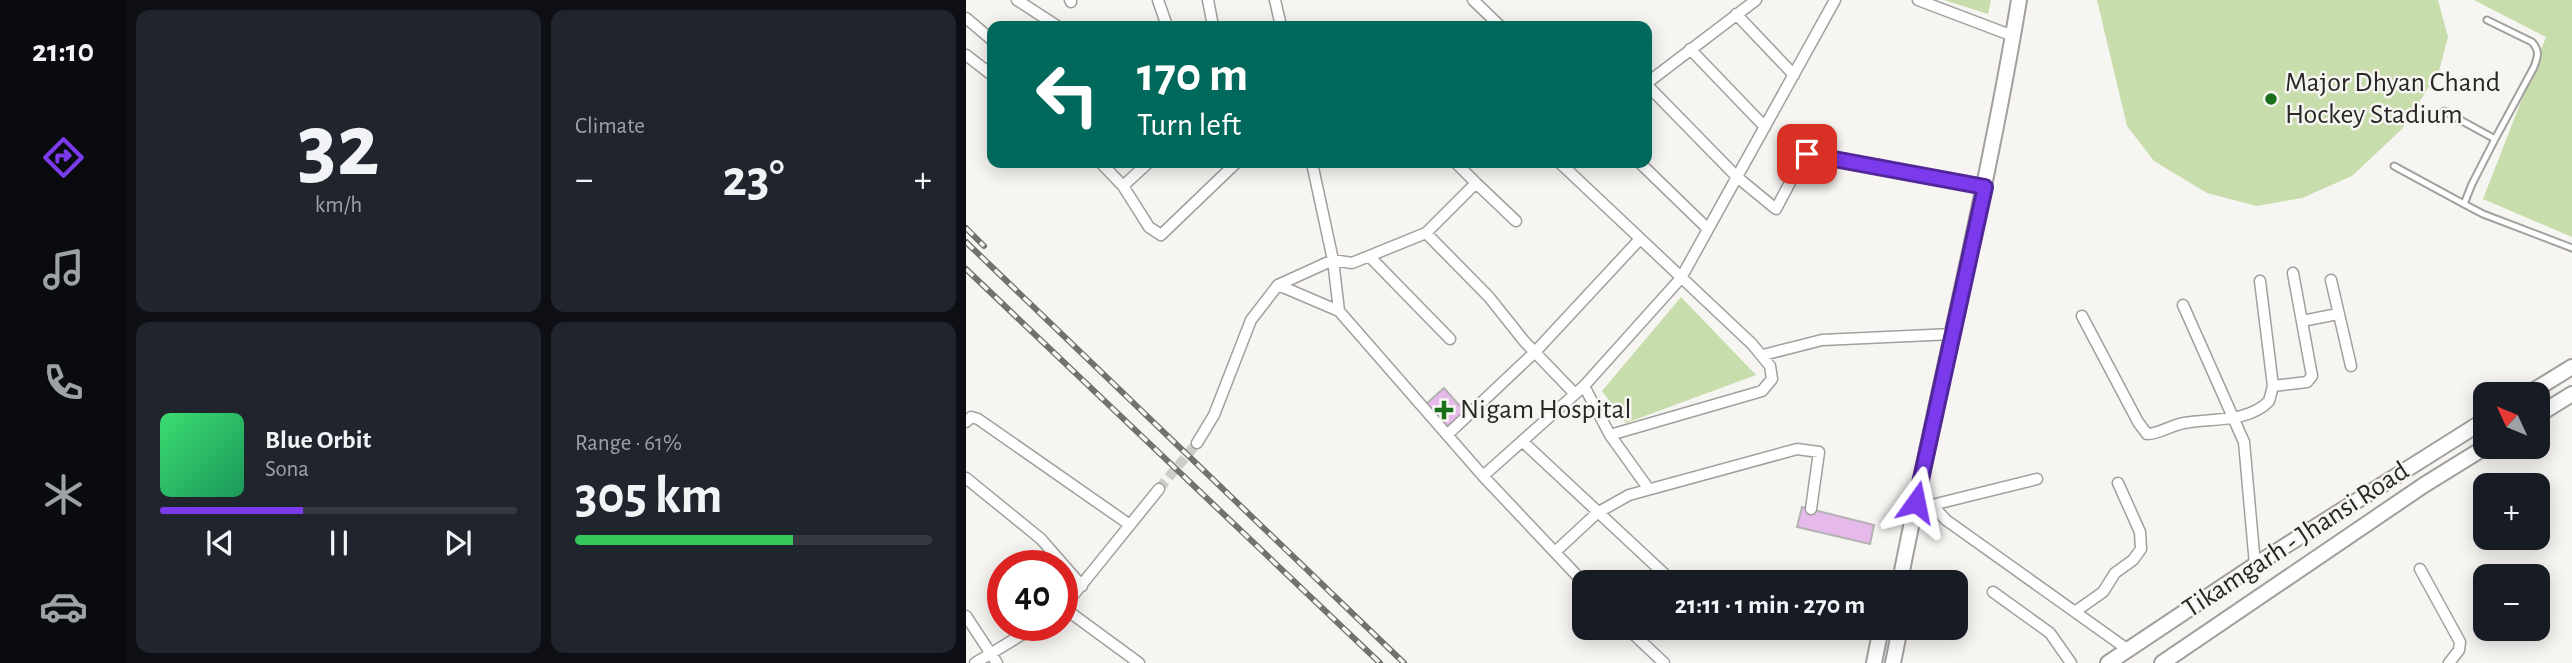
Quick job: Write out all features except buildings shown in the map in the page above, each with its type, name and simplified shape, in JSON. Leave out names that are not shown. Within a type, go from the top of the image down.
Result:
[{"type":"street","points":[[1017,0],[1049,21]]},
{"type":"street","points":[[1158,0],[1165,21]]},
{"type":"street","points":[[1208,0],[1212,21]]},
{"type":"street","points":[[1275,0],[1280,21]]},
{"type":"street","points":[[1473,0],[1495,21]]},
{"type":"street","points":[[1483,476],[1584,386],[1681,278],[1835,0]]},
{"type":"street","points":[[1917,0],[2013,36]]},
{"type":"street","points":[[1902,570],[1985,187],[2019,0]]},
{"type":"street","points":[[1652,80],[1750,1]]},
{"type":"street","points":[[1736,14],[1794,75]]},
{"type":"street","points":[[966,19],[987,36]]},
{"type":"street","points":[[1690,49],[1765,127]]},
{"type":"street","points":[[966,55],[987,71]]},
{"type":"street","points":[[1652,89],[1737,177],[1776,209],[1807,154],[1985,187]]},
{"type":"street","points":[[1106,168],[1123,186],[1149,227],[1161,235],[1231,168]]},
{"type":"street","points":[[1123,186],[1140,168]]},
{"type":"street","points":[[1313,168],[1333,260],[1339,311]]},
{"type":"street","points":[[1461,168],[1516,221]]},
{"type":"street","points":[[1565,168],[1763,355],[1770,366],[1772,379],[1762,391],[1610,435]]},
{"type":"street","points":[[1645,168],[1708,229]]},
{"type":"street","points":[[1197,443],[1214,415],[1251,320],[1278,285],[1333,260],[1352,263],[1426,233],[1476,183]]},
{"type":"street","points":[[1426,233],[1489,296],[1535,352],[1575,394]]},
{"type":"street","points":[[1447,435],[1535,352],[1640,239]]},
{"type":"street","points":[[1369,256],[1450,339]]},
{"type":"street","points":[[2273,386],[2311,379],[2312,370],[2293,273]]},
{"type":"street","points":[[2331,280],[2351,366]]},
{"type":"street","points":[[2082,316],[2138,422],[2147,434],[2154,434],[2185,422],[2235,417],[2265,405],[2272,395],[2260,281]]},
{"type":"street","points":[[1278,285],[1339,311],[1483,476],[1572,570]]},
{"type":"street","points":[[2183,304],[2244,442],[2255,565]]},
{"type":"street","points":[[2302,321],[2338,314]]},
{"type":"street","points":[[1763,355],[1822,340],[1952,334]]},
{"type":"street","points":[[2548,382],[2572,367]]},
{"type":"street","points":[[1584,386],[1610,435],[1648,488]]},
{"type":"street","points":[[2550,408],[2572,394]]},
{"type":"street","points":[[966,422],[974,417],[1130,525]]},
{"type":"street","name":"Tikamgarh - Jhansi Road","points":[[2108,663],[2255,565],[2473,428]]},
{"type":"street","points":[[1522,441],[1660,570]]},
{"type":"street","points":[[1555,552],[1597,513],[1629,495],[1787,451],[1816,450],[1819,453],[1811,509]]},
{"type":"street","name":"Tikamgarh - Jhansi Road","points":[[2162,663],[2473,455]]},
{"type":"street","points":[[966,478],[1041,539],[1082,586]]},
{"type":"street","points":[[1916,502],[1932,505],[2037,479]]},
{"type":"street","points":[[2076,611],[2104,592],[2115,573],[2133,560],[2141,548],[2140,532],[2118,483]]},
{"type":"street","points":[[1078,591],[1159,489]]},
{"type":"street","points":[[1932,505],[1946,520],[2127,649]]},
{"type":"street","points":[[2420,569],[2460,642],[2459,650],[2449,663]]},
{"type":"street","points":[[1993,592],[2050,633],[2071,663]]},
{"type":"street","points":[[966,616],[994,659]]},
{"type":"street","points":[[1078,620],[1139,663]]},
{"type":"street","points":[[1640,640],[1664,663]]},
{"type":"street","points":[[1874,663],[1879,640]]},
{"type":"street","points":[[1893,663],[1898,640]]},
{"type":"street","points":[[975,663],[994,659],[1017,641]]},
{"type":"lane","points":[[2465,204],[2472,184],[2538,56],[2538,48],[2532,42],[2487,20]]},
{"type":"lane","points":[[2444,111],[2496,139]]},
{"type":"lane","points":[[2394,166],[2483,214],[2572,248]]},
{"type":"green space","points":[[1944,0],[1991,0],[1988,14]]},
{"type":"green space","name":"Major Dhyan Chand Hockey Stadium","points":[[2097,0],[2438,0],[2448,37],[2439,71],[2402,129],[2352,176],[2302,198],[2257,206],[2207,193],[2154,161],[2127,126]]},
{"type":"green space","points":[[2474,0],[2572,0],[2572,237],[2483,199],[2546,37]]},
{"type":"green space","points":[[1681,297],[1756,375],[1626,423],[1602,391]]},
{"type":"tunnel","points":[[1159,489],[1197,443]]},
{"type":"railway","points":[[966,228],[984,246]]},
{"type":"railway","points":[[966,242],[1404,663]]},
{"type":"railway","points":[[966,269],[1380,663]]},
{"type":"place","name":"Major Dhyan Chand Hockey Stadium","points":[[2271,99]]},
{"type":"place","name":"Nigam Hospital","points":[[1444,410]]},
{"type":"route","points":[[1807,154],[1985,187],[1916,502]]}]
